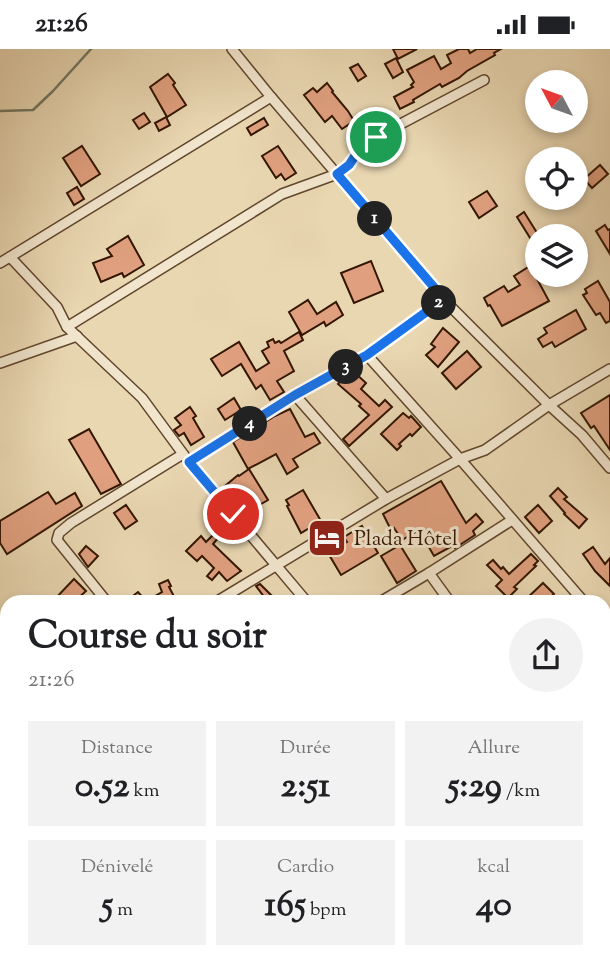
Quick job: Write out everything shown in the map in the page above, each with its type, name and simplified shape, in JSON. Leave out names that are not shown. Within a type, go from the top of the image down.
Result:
[{"type":"street","points":[[232,49],[444,299],[582,435],[610,468]]},
{"type":"street","points":[[67,327],[282,194],[337,174],[376,137],[484,80]]},
{"type":"street","points":[[0,263],[271,97]]},
{"type":"street","points":[[10,257],[57,307],[67,327],[142,398],[186,458],[301,595]]},
{"type":"street","points":[[101,595],[57,540],[58,533],[82,516],[367,355],[444,299]]},
{"type":"street","points":[[0,363],[77,336]]},
{"type":"street","points":[[367,355],[578,595]]},
{"type":"street","points":[[227,595],[386,499],[460,459],[485,450],[549,405],[610,369]]},
{"type":"street","points":[[295,395],[386,499]]},
{"type":"street","points":[[392,595],[512,520]]},
{"type":"street","points":[[429,573],[445,595]]},
{"type":"building","points":[[393,49],[417,49],[398,59]]},
{"type":"building","points":[[459,49],[468,49],[470,53],[477,49],[501,49],[459,78],[442,87],[440,84],[400,109],[394,97],[413,87],[411,85],[414,82],[407,70],[434,56],[441,69],[451,63],[447,55]]},
{"type":"building","points":[[396,58],[403,72],[393,78],[385,64]]},
{"type":"building","points":[[358,64],[366,76],[358,81],[350,68]]},
{"type":"building","points":[[168,74],[186,105],[167,117],[150,87]]},
{"type":"building","points":[[327,83],[354,121],[342,129],[332,116],[325,122],[304,95],[313,88],[317,92]]},
{"type":"building","points":[[144,113],[150,122],[139,129],[133,120]]},
{"type":"building","points":[[166,117],[170,125],[159,131],[155,123]]},
{"type":"building","points":[[264,118],[268,125],[251,135],[247,128]]},
{"type":"building","points":[[82,146],[100,174],[81,186],[63,158]]},
{"type":"building","points":[[278,146],[296,173],[285,180],[281,174],[276,178],[262,156]]},
{"type":"building","points":[[600,165],[608,174],[592,188],[588,184],[588,176]]},
{"type":"building","points":[[77,187],[84,199],[74,205],[67,193]]},
{"type":"building","points":[[487,191],[497,206],[479,218],[469,202]]},
{"type":"building","points":[[524,212],[532,224],[525,224],[525,230],[517,217]]},
{"type":"building","points":[[605,225],[610,229],[610,254],[596,231]]},
{"type":"building","points":[[128,236],[144,265],[124,277],[122,273],[101,282],[93,263],[112,256],[107,249]]},
{"type":"building","points":[[371,261],[383,291],[354,303],[341,273]]},
{"type":"building","points":[[525,269],[525,287],[541,287],[549,301],[502,326],[484,298],[504,286],[508,292],[520,285],[514,276]]},
{"type":"building","points":[[598,281],[610,302],[610,321],[606,323],[600,313],[596,315],[583,295],[587,293],[585,289]]},
{"type":"building","points":[[308,300],[317,314],[336,302],[343,315],[326,326],[324,322],[302,335],[289,312]]},
{"type":"building","points":[[576,310],[586,329],[555,347],[552,342],[543,347],[538,339],[547,333],[544,328]]},
{"type":"building","points":[[443,328],[459,342],[438,367],[426,355],[435,347],[431,344]]},
{"type":"building","points":[[299,332],[303,340],[284,351],[294,371],[277,381],[284,392],[270,400],[261,385],[256,389],[241,364],[222,376],[211,359],[239,342],[256,371],[269,363],[262,351],[269,347],[267,342],[273,339],[275,343],[281,343]]},
{"type":"building","points":[[467,351],[481,367],[456,389],[442,373]]},
{"type":"building","points":[[353,371],[366,383],[361,389],[379,406],[385,400],[392,407],[349,446],[343,439],[369,415],[359,406],[361,404],[338,384]]},
{"type":"building","points":[[610,395],[610,450],[594,426],[591,428],[581,413]]},
{"type":"building","points":[[234,398],[241,410],[225,420],[218,409]]},
{"type":"building","points":[[190,407],[204,437],[191,445],[184,433],[179,436],[174,430],[181,425],[175,418]]},
{"type":"building","points":[[290,409],[305,437],[314,433],[320,443],[293,459],[298,467],[287,474],[276,454],[248,469],[233,442]]},
{"type":"building","points":[[403,413],[409,418],[411,416],[421,427],[399,444],[401,446],[397,450],[381,434]]},
{"type":"building","points":[[89,429],[121,484],[101,494],[69,440]]},
{"type":"building","points":[[249,469],[268,500],[249,511],[238,494],[234,497],[225,486]]},
{"type":"building","points":[[441,481],[466,523],[476,514],[483,522],[473,531],[475,535],[455,548],[454,545],[434,556],[419,530],[402,540],[394,528],[391,530],[383,514]]},
{"type":"building","points":[[558,488],[567,497],[564,499],[587,519],[579,528],[550,496]]},
{"type":"building","points":[[303,490],[321,521],[301,533],[286,500]]},
{"type":"building","points":[[48,492],[56,504],[75,493],[82,506],[7,554],[0,543],[0,521]]},
{"type":"building","points":[[126,505],[137,521],[125,529],[114,513]]},
{"type":"building","points":[[538,505],[552,521],[539,533],[525,517]]},
{"type":"building","points":[[362,526],[378,553],[341,575],[328,553],[347,542],[344,537]]},
{"type":"building","points":[[215,533],[219,537],[213,544],[241,571],[227,581],[219,572],[212,580],[207,576],[214,568],[202,556],[197,561],[186,551],[201,536],[206,542]]},
{"type":"building","points":[[400,545],[416,571],[397,583],[381,556]]},
{"type":"building","points":[[86,546],[98,556],[88,567],[79,554]]},
{"type":"building","points":[[593,547],[605,564],[610,558],[610,586],[583,554]]},
{"type":"building","points":[[531,554],[538,561],[514,587],[517,589],[511,595],[505,595],[496,586],[502,580],[487,565],[493,560],[509,574]]},
{"type":"building","points":[[74,579],[86,591],[82,595],[59,595]]},
{"type":"building","points":[[168,580],[173,595],[157,595],[162,592],[159,584]]},
{"type":"building","points":[[543,583],[554,594],[553,595],[530,595]]},
{"type":"building","points":[[260,584],[271,595],[263,595],[256,586]]},
{"type":"waterway","points":[[0,111],[33,110],[91,49]]},
{"type":"place","name":"Plada Hôtel","points":[[327,538]]},
{"type":"route","points":[[233,514],[189,462],[295,395],[367,355],[444,299],[337,174],[376,137]]}]
